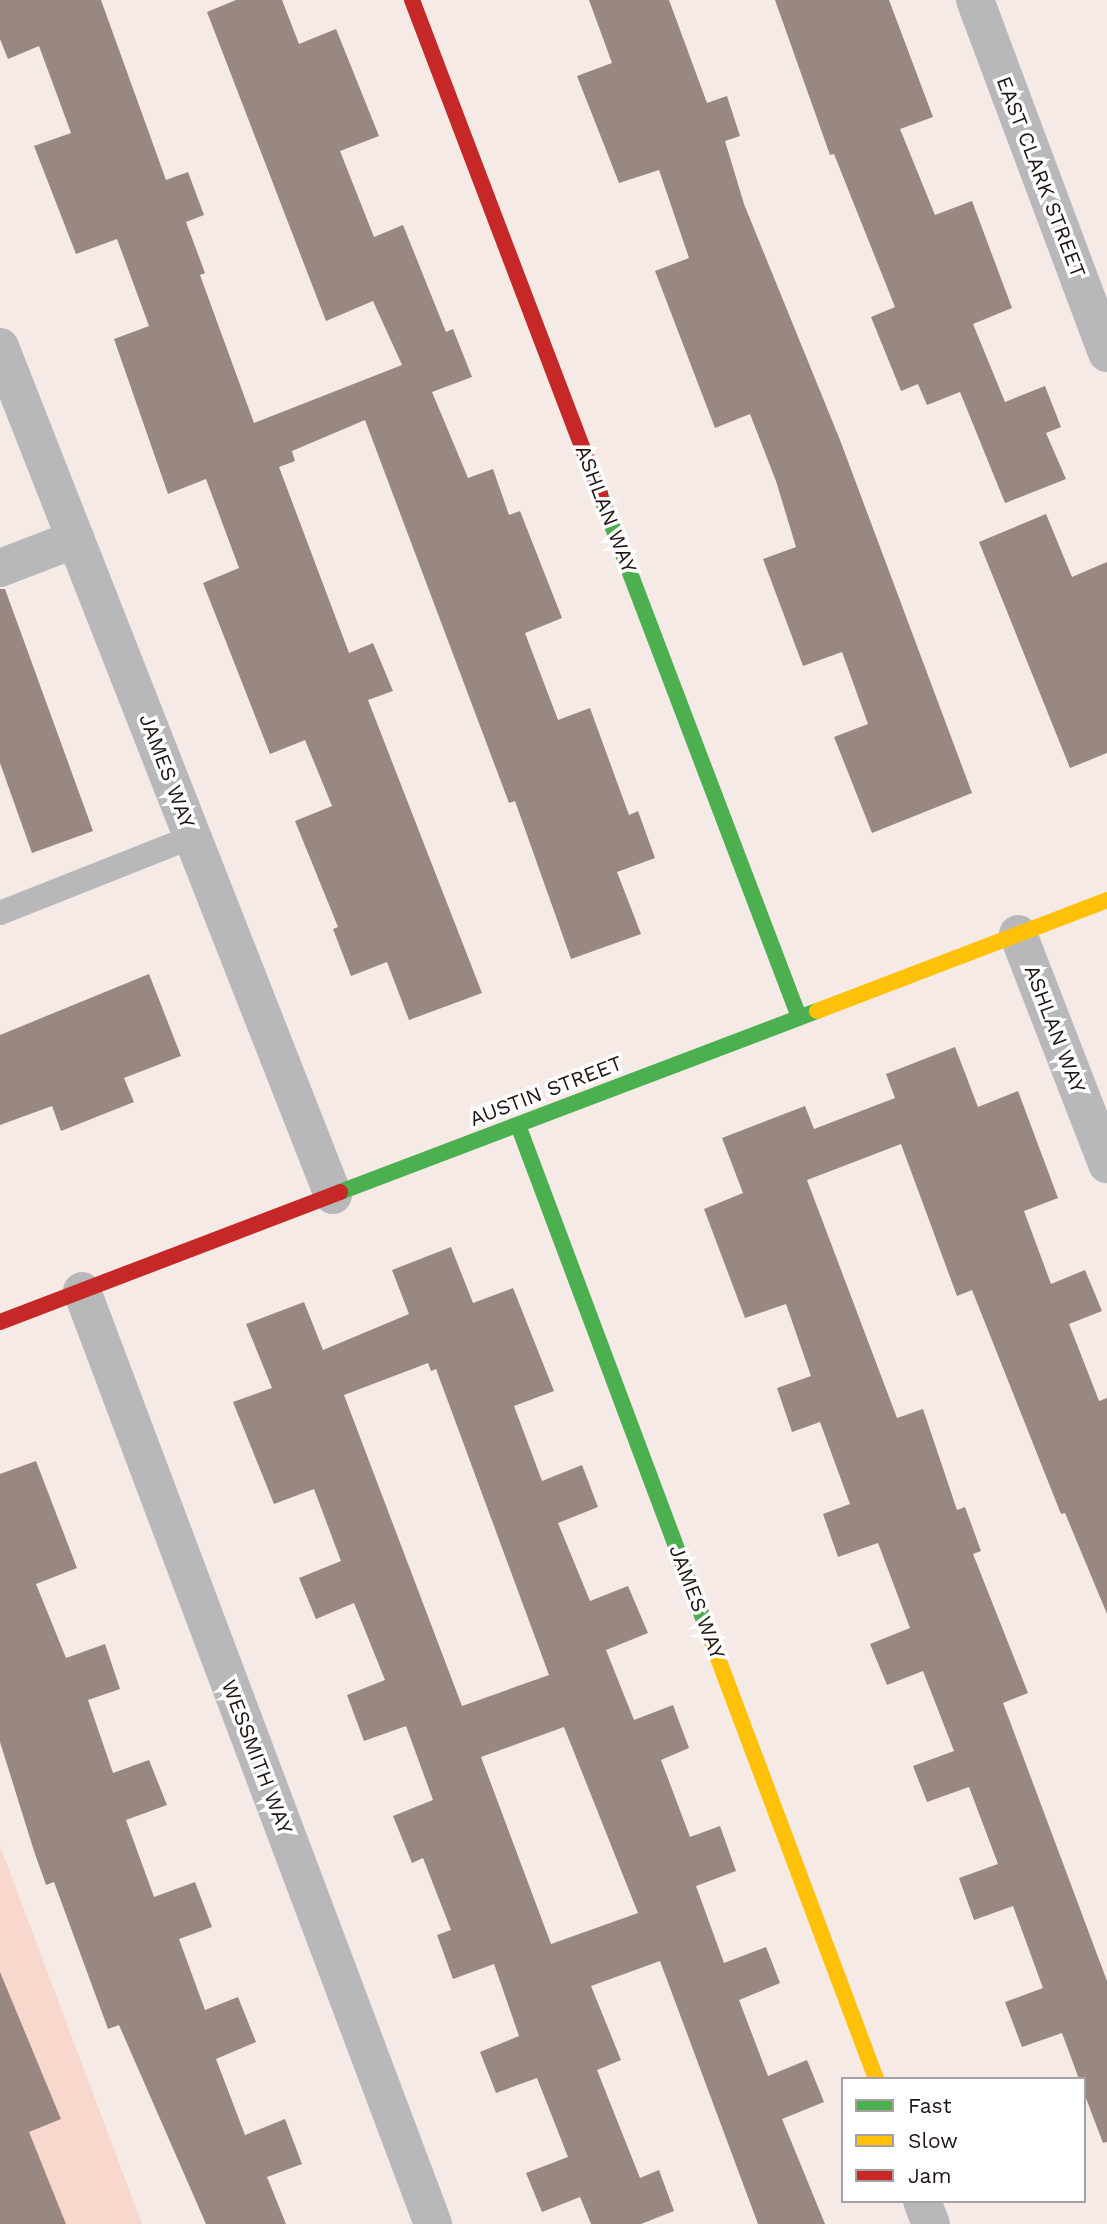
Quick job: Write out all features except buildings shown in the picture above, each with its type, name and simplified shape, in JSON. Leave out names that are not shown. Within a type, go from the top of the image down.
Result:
[{"type":"street","name":"ASHLAN WAY","points":[[412,0],[799,1017]]},
{"type":"street","name":"EAST CLARK STREET","points":[[975,0],[1107,353]]},
{"type":"street","name":"JAMES WAY","points":[[0,347],[333,1195]]},
{"type":"street","points":[[0,568],[76,539]]},
{"type":"street","name":"AUSTIN STREET","points":[[0,1322],[1107,900]]},
{"type":"street","name":"ASHLAN WAY","points":[[1018,934],[1107,1164]]},
{"type":"street","name":"JAMES WAY","points":[[518,1125],[875,2077]]},
{"type":"street","name":"WESSMITH WAY","points":[[82,1291],[433,2224]]},
{"type":"street","points":[[923,2203],[931,2224]]},
{"type":"lane","points":[[0,913],[192,836]]},
{"type":"shaded area","points":[[0,1846],[142,2224],[0,2224]]},
{"type":"traffic: fast","points":[[600,494],[799,1017]]},
{"type":"traffic: fast","points":[[340,1192],[817,1011]]},
{"type":"traffic: fast","points":[[518,1125],[707,1629]]},
{"type":"traffic: slow","points":[[817,1011],[1107,900]]},
{"type":"traffic: slow","points":[[707,1629],[875,2077]]},
{"type":"traffic: jam","points":[[412,0],[600,494]]},
{"type":"traffic: jam","points":[[0,1322],[340,1192]]}]
